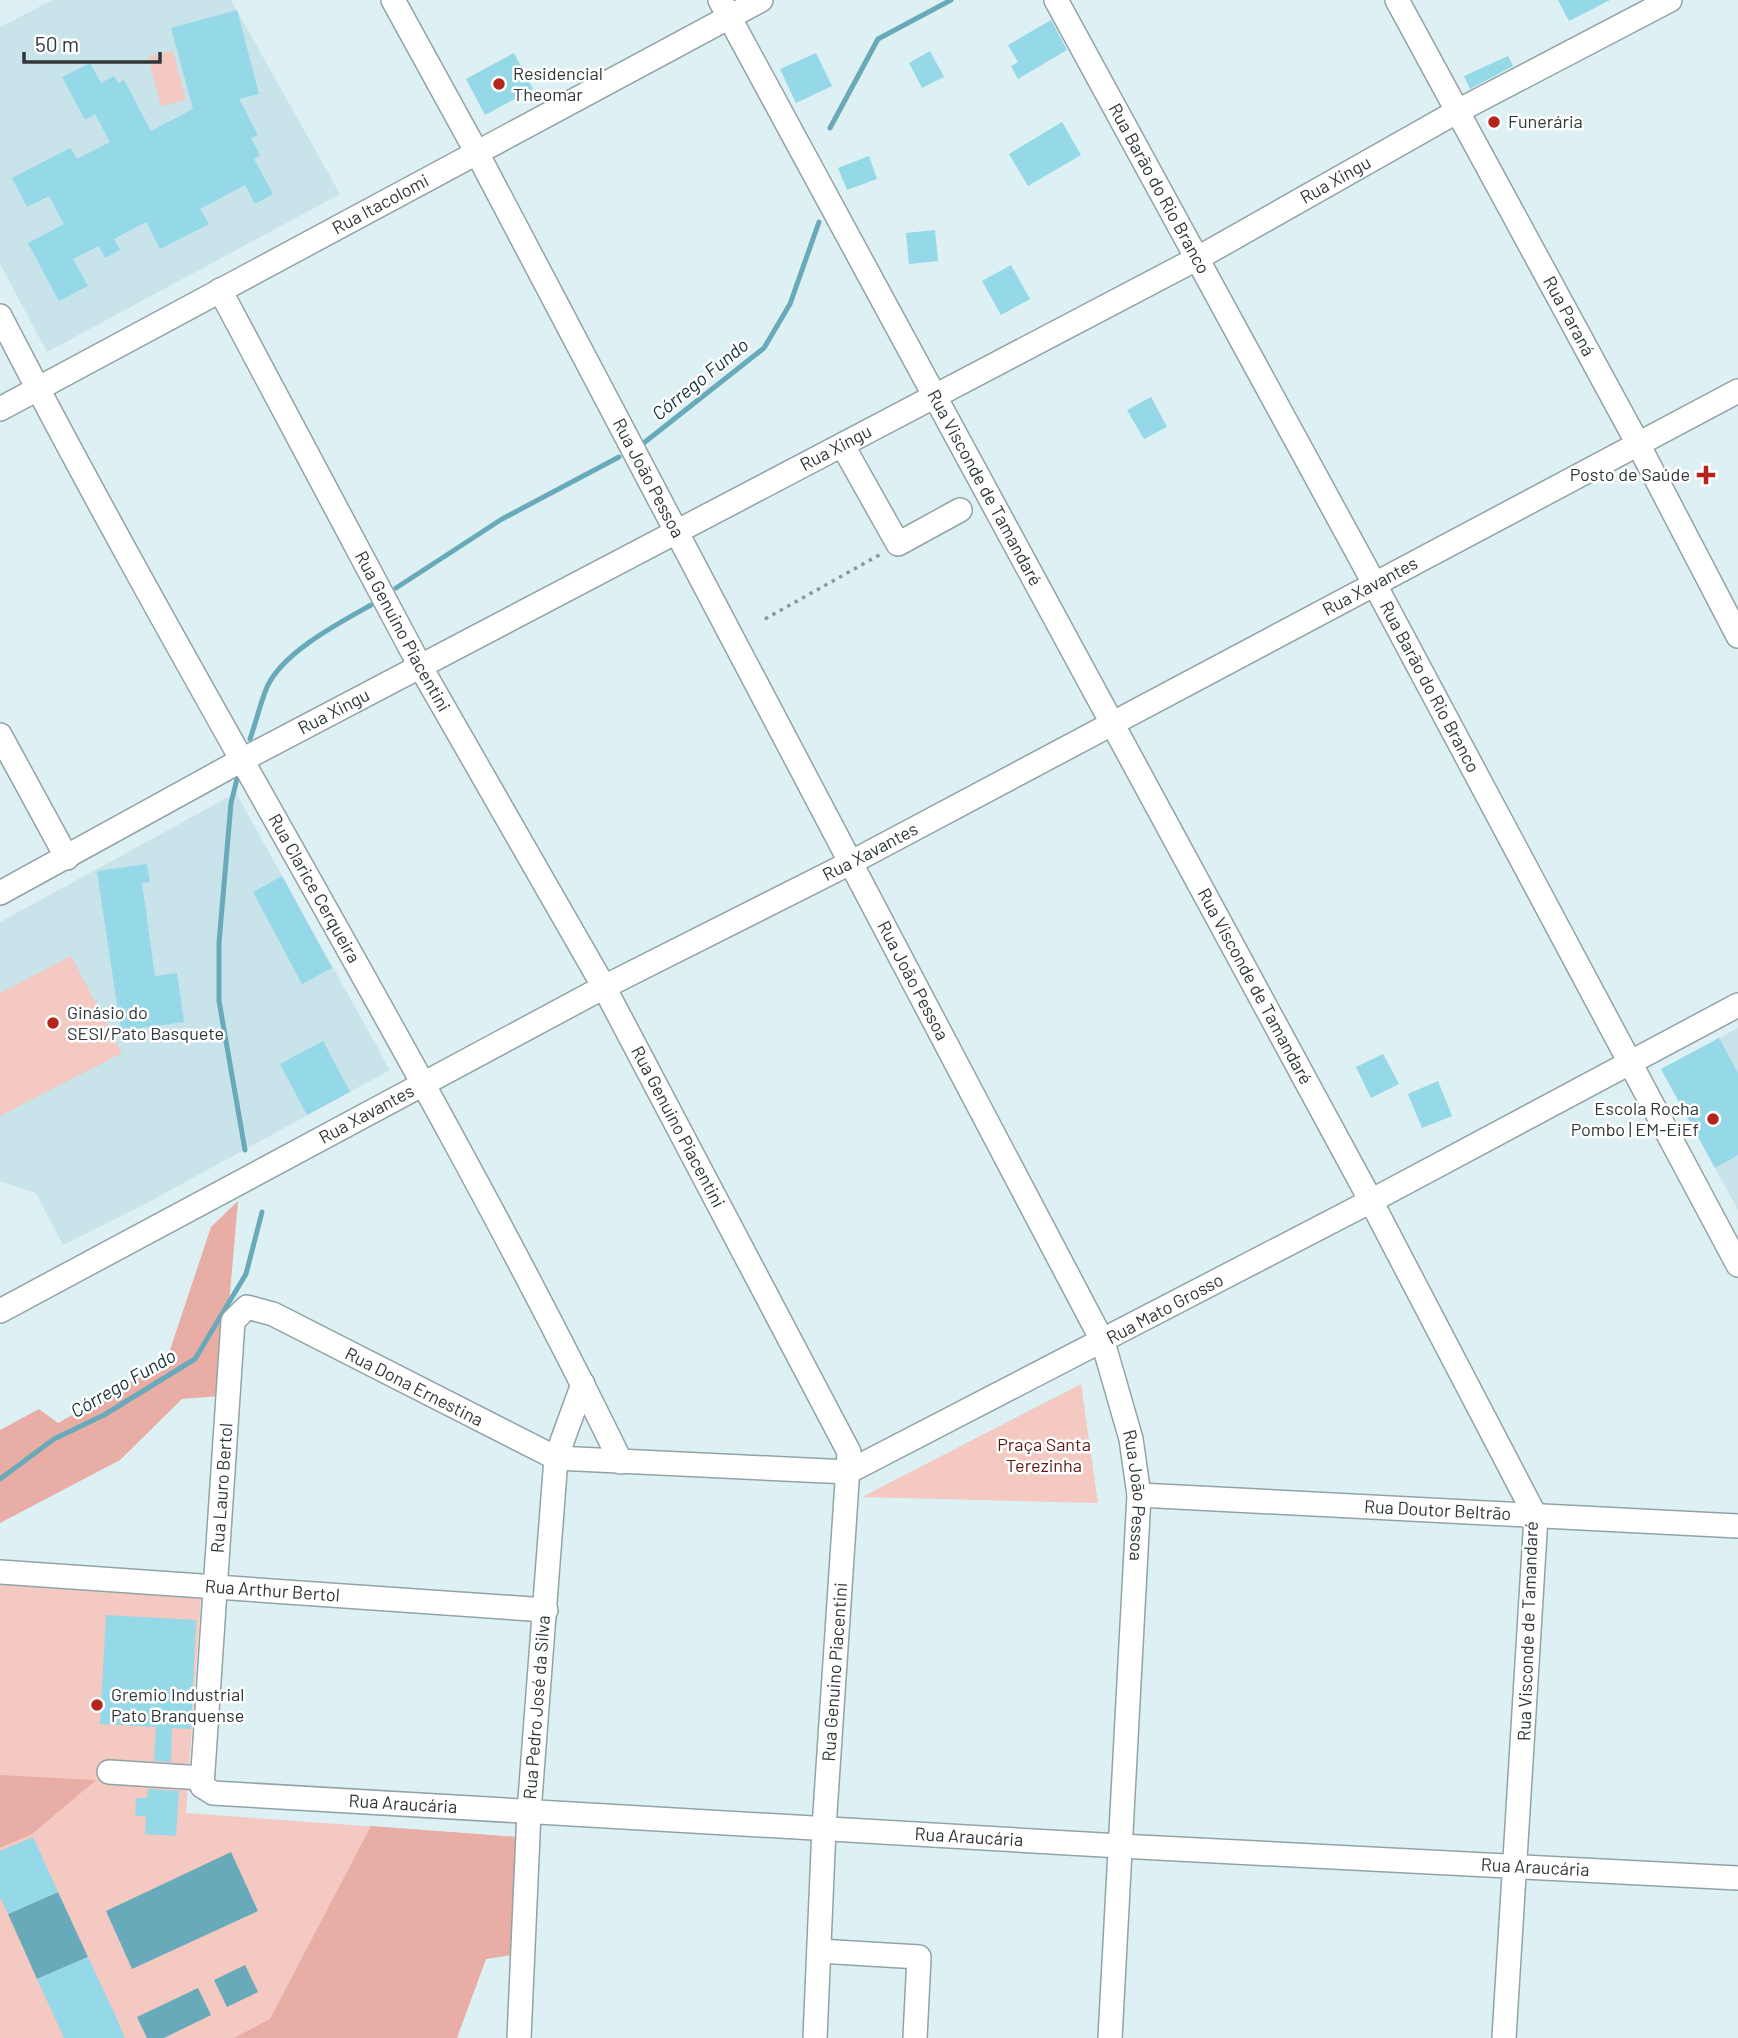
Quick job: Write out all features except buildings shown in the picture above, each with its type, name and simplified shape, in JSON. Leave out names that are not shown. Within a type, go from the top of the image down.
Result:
[{"type":"street","name":"Rua João Pessoa","points":[[393,0],[476,151],[1103,1342],[1131,1439],[1139,1495],[1110,2038]]},
{"type":"street","name":"Rua Itacolomi","points":[[0,409],[476,151],[725,8],[761,0]]},
{"type":"street","name":"Rua Barão do Rio Branco","points":[[1056,0],[1374,583],[1738,1265]]},
{"type":"street","name":"Rua Paraná","points":[[1397,0],[1637,442],[1738,636]]},
{"type":"street","name":"Rua Xingu","points":[[0,893],[240,761],[1198,258],[1456,113],[1670,0]]},
{"type":"street","name":"Rua Visconde de Tamandaré","points":[[725,8],[1371,1201],[1536,1517],[1517,1868],[1504,2038]]},
{"type":"street","name":"Rua Genuino Piacentini","points":[[220,290],[421,666],[604,987],[849,1452],[824,1828],[815,2038]]},
{"type":"street","name":"Rua Clarice Cerqueira","points":[[0,316],[240,761],[422,1085],[583,1384],[621,1462]]},
{"type":"street","name":"Rua Xavantes","points":[[0,1311],[604,987],[852,862],[1637,442],[1738,391]]},
{"type":"street","points":[[843,446],[898,544],[960,510]]},
{"type":"street","points":[[0,735],[67,858]]},
{"type":"street","name":"Rua Mato Grosso","points":[[556,1458],[848,1472],[1103,1342],[1630,1064],[1738,1004]]},
{"type":"street","name":"Rua Lauro Bertol","points":[[202,1782],[233,1321],[247,1307],[273,1314]]},
{"type":"street","name":"Rua Dona Ernestina","points":[[273,1314],[556,1458]]},
{"type":"street","name":"Rua Pedro José da Silva","points":[[519,2038],[529,1812],[556,1458],[583,1384]]},
{"type":"street","name":"Rua Doutor Beltrão","points":[[1139,1495],[1738,1526]]},
{"type":"street","name":"Rua Arthur Bertol","points":[[0,1573],[546,1609]]},
{"type":"street","name":"Rua Araucária","points":[[109,1772],[202,1782],[213,1793],[1120,1846],[1738,1878]]},
{"type":"street","points":[[820,1951],[919,1957],[915,2038]]},
{"type":"path","points":[[765,619],[898,544]]},
{"type":"shaded area","points":[[53,0],[231,0],[340,194],[47,352],[0,264],[0,27]]},
{"type":"shaded area","points":[[236,793],[390,1070],[147,1203],[63,1245],[36,1193],[0,1181],[0,922]]},
{"type":"shaded area","name":"Escola Rocha Pombo | EM-EiEf","points":[[1738,1028],[1738,1210],[1661,1069]]},
{"type":"shaded area","points":[[238,1201],[221,1396],[182,1399],[120,1460],[0,1523],[0,1430],[39,1409],[58,1423],[166,1362],[211,1227]]},
{"type":"shaded area","points":[[0,1775],[96,1780],[32,1834],[0,1848]]},
{"type":"shaded area","points":[[371,1826],[517,1837],[511,1955],[486,1959],[457,2038],[234,2038],[270,2019]]},
{"type":"green space","points":[[173,51],[186,100],[161,106],[148,57]]},
{"type":"green space","name":"Ginásio do SESI/Pato Basquete","points":[[71,956],[122,1053],[0,1116],[0,993]]},
{"type":"green space","name":"Praça Santa Terezinha","points":[[1081,1384],[1098,1503],[862,1497]]},
{"type":"green space","name":"Gremio Industrial Pato Branquense","points":[[0,1580],[201,1597],[186,1813],[517,1837],[511,1955],[486,1959],[456,2038],[0,2038]]},
{"type":"water","points":[[231,1852],[258,1911],[132,1969],[106,1911]]},
{"type":"water","points":[[58,1892],[88,1957],[37,1979],[8,1914]]},
{"type":"water","points":[[245,1965],[258,1992],[227,2007],[214,1980]]},
{"type":"water","points":[[198,1988],[211,2015],[164,2038],[147,2038],[137,2017]]},
{"type":"waterway","points":[[830,128],[878,39],[951,0]]},
{"type":"waterway","name":"Córrego Fundo","points":[[645,442],[764,348],[790,304],[819,222]]},
{"type":"waterway","name":"Córrego Fundo","points":[[396,588],[502,519],[619,457]]},
{"type":"waterway","name":"Córrego Fundo","points":[[250,739],[267,687],[275,674],[298,650],[371,605]]},
{"type":"waterway","name":"Córrego Fundo","points":[[237,779],[231,803],[219,943],[219,1001],[245,1150]]},
{"type":"waterway","name":"Córrego Fundo","points":[[0,1479],[54,1439],[104,1415],[195,1359],[246,1274],[262,1212]]},
{"type":"place","name":"Residencial Theomar","points":[[499,84]]},
{"type":"place","name":"Funerária","points":[[1494,122]]},
{"type":"place","name":"Posto de Saúde","points":[[1706,475]]},
{"type":"place","name":"Ginásio do SESI/Pato Basquete","points":[[53,1023]]},
{"type":"place","name":"Escola Rocha Pombo | EM-EiEf","points":[[1713,1119]]},
{"type":"place","name":"Gremio Industrial Pato Branquense","points":[[97,1705]]}]
